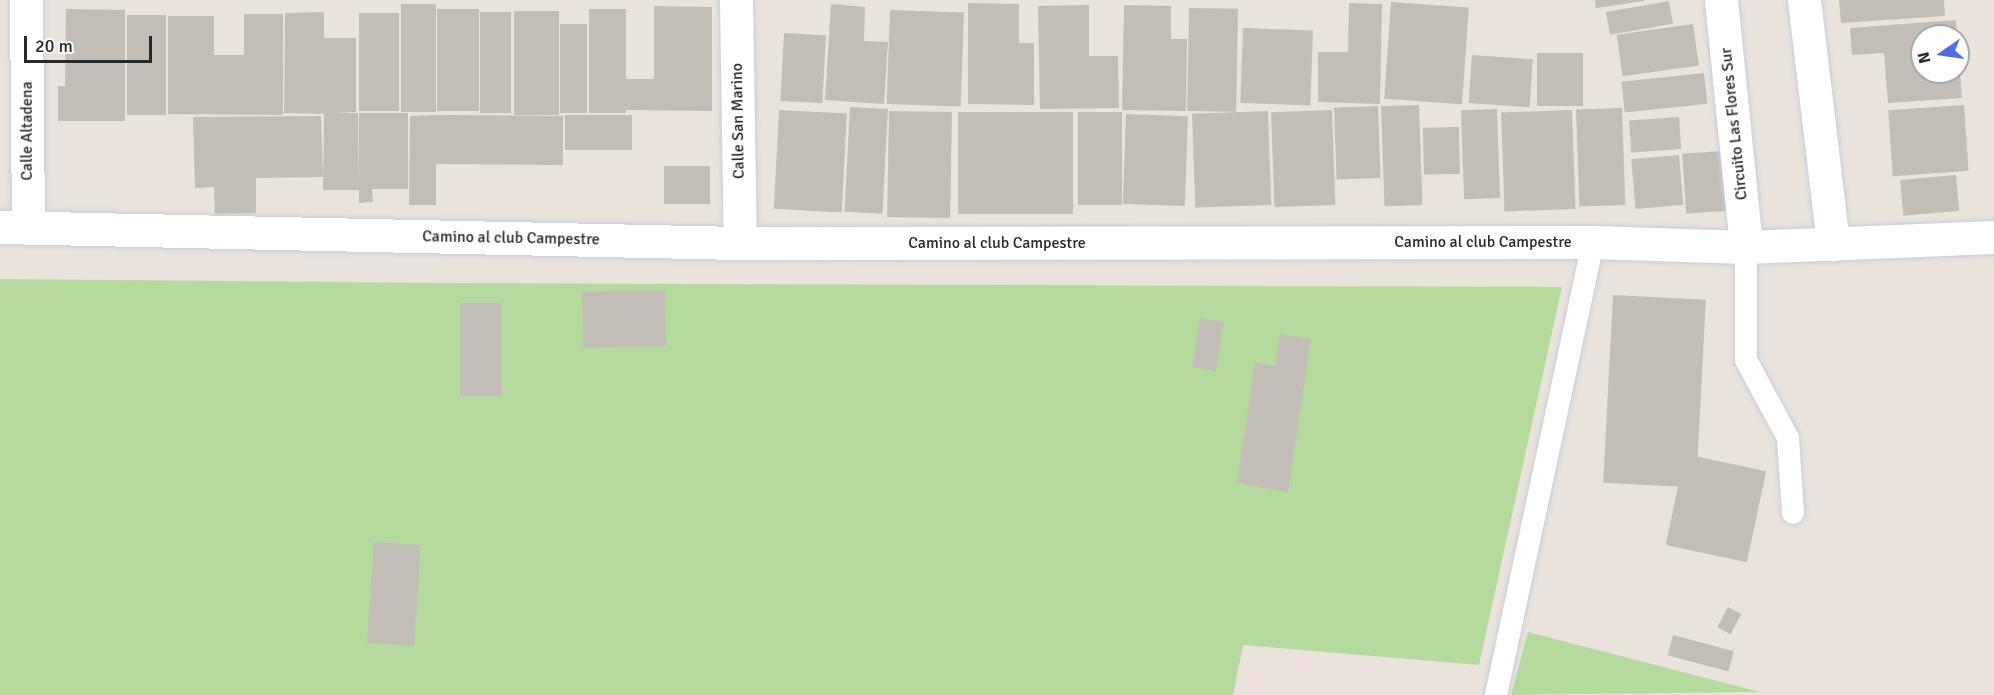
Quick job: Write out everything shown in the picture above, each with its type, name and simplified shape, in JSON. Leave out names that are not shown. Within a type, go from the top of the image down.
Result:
[{"type":"main road","name":"Calle Altadena","points":[[14,227],[26,0]]},
{"type":"main road","name":"Calle San Marino","points":[[736,0],[740,243]]},
{"type":"main road","name":"Circuito Las Flores Sur","points":[[1721,0],[1746,247]]},
{"type":"main road","points":[[1804,0],[1833,244]]},
{"type":"main road","name":"Camino al club Campestre","points":[[14,227],[740,243],[1593,242],[1746,247],[1994,237]]},
{"type":"lane","points":[[1496,695],[1593,242]]},
{"type":"lane","points":[[1746,247],[1746,360],[1788,438],[1792,513]]},
{"type":"green space","points":[[0,279],[1562,287],[1479,665],[1243,645],[1233,695],[0,695]]},
{"type":"green space","points":[[1528,632],[1760,692],[1511,695]]},
{"type":"building","points":[[1595,0],[1644,0],[1644,1],[1596,8]]},
{"type":"building","points":[[1839,0],[1944,0],[1945,16],[1841,23]]},
{"type":"building","points":[[1669,1],[1673,24],[1610,35],[1606,12]]},
{"type":"building","points":[[1391,2],[1469,7],[1462,104],[1384,99]]},
{"type":"building","points":[[968,3],[1019,4],[1019,43],[1034,43],[1034,105],[968,104]]},
{"type":"building","points":[[1349,3],[1382,4],[1380,104],[1318,102],[1318,52],[1348,52]]},
{"type":"building","points":[[401,4],[436,4],[436,112],[401,112]]},
{"type":"building","points":[[831,4],[865,7],[864,41],[888,42],[884,104],[825,100]]},
{"type":"building","points":[[1089,5],[1089,56],[1118,56],[1119,108],[1040,109],[1038,6]]},
{"type":"building","points":[[1124,5],[1171,6],[1171,39],[1187,39],[1186,111],[1122,110]]},
{"type":"building","points":[[654,6],[712,7],[712,111],[626,110],[626,79],[654,79]]},
{"type":"building","points":[[1189,8],[1238,9],[1236,112],[1187,111]]},
{"type":"building","points":[[66,9],[125,10],[125,121],[58,121],[58,86],[65,86]]},
{"type":"building","points":[[437,9],[479,9],[479,111],[437,111]]},
{"type":"building","points":[[589,9],[626,9],[626,113],[589,113]]},
{"type":"building","points":[[890,10],[964,13],[961,107],[887,104]]},
{"type":"building","points":[[514,11],[559,11],[559,115],[514,115]]},
{"type":"building","points":[[324,12],[324,38],[356,38],[356,112],[332,113],[358,113],[358,181],[359,113],[408,113],[408,189],[372,189],[373,202],[359,203],[359,190],[323,190],[324,114],[284,113],[285,13]]},
{"type":"building","points":[[480,12],[511,12],[511,113],[480,113]]},
{"type":"building","points":[[359,13],[399,13],[399,111],[359,111]]},
{"type":"building","points":[[244,14],[283,14],[283,115],[168,114],[168,16],[214,16],[214,55],[244,55]]},
{"type":"building","points":[[127,15],[166,15],[166,115],[127,115]]},
{"type":"building","points":[[1956,20],[1956,24],[1910,24],[1910,84],[1961,84],[1962,98],[1888,103],[1884,53],[1852,55],[1850,28]]},
{"type":"building","points":[[560,24],[587,24],[587,113],[560,113]]},
{"type":"building","points":[[1693,24],[1699,66],[1623,76],[1617,35]]},
{"type":"building","points":[[1243,28],[1313,30],[1310,105],[1240,103]]},
{"type":"building","points":[[784,33],[826,35],[822,103],[780,101]]},
{"type":"building","points":[[1537,53],[1583,53],[1583,106],[1537,106]]},
{"type":"building","points":[[1472,55],[1533,59],[1530,107],[1469,103]]},
{"type":"building","points":[[1704,73],[1707,104],[1625,113],[1621,82]]},
{"type":"building","points":[[1419,105],[1422,205],[1385,206],[1381,106]]},
{"type":"building","points":[[1964,105],[1969,171],[1893,176],[1888,110]]},
{"type":"building","points":[[1378,106],[1381,178],[1337,179],[1334,108]]},
{"type":"building","points":[[850,107],[888,109],[882,214],[845,212]]},
{"type":"building","points":[[1622,108],[1625,205],[1579,207],[1576,110]]},
{"type":"building","points":[[1497,109],[1500,198],[1464,199],[1461,110]]},
{"type":"building","points":[[779,110],[847,114],[842,212],[774,209]]},
{"type":"building","points":[[1332,110],[1335,205],[1274,207],[1271,112]]},
{"type":"building","points":[[1572,110],[1575,209],[1504,211],[1501,112]]},
{"type":"building","points":[[889,111],[952,112],[950,218],[887,217]]},
{"type":"building","points":[[1268,111],[1271,205],[1195,208],[1192,114]]},
{"type":"building","points":[[958,112],[1073,112],[1073,214],[958,214]]},
{"type":"building","points":[[1078,112],[1122,112],[1122,205],[1078,205]]},
{"type":"building","points":[[1126,114],[1188,116],[1185,206],[1123,204]]},
{"type":"building","points":[[565,115],[632,115],[632,150],[565,150]]},
{"type":"building","points":[[321,116],[323,177],[256,178],[256,213],[215,214],[214,187],[195,188],[193,117]]},
{"type":"building","points":[[410,116],[563,116],[563,165],[436,164],[436,205],[409,205]]},
{"type":"building","points":[[1679,117],[1681,149],[1631,152],[1629,120]]},
{"type":"building","points":[[1459,127],[1460,174],[1424,175],[1423,128]]},
{"type":"building","points":[[1723,151],[1727,211],[1686,214],[1682,154]]},
{"type":"building","points":[[1679,155],[1683,205],[1636,209],[1631,159]]},
{"type":"building","points":[[664,166],[710,166],[710,204],[664,204]]},
{"type":"building","points":[[1956,175],[1959,211],[1903,216],[1900,180]]},
{"type":"building","points":[[665,290],[666,346],[583,347],[582,291]]},
{"type":"building","points":[[1613,295],[1706,300],[1696,488],[1603,483]]},
{"type":"building","points":[[460,303],[502,303],[502,396],[460,396]]},
{"type":"building","points":[[1200,318],[1224,322],[1216,371],[1192,367]]},
{"type":"building","points":[[1280,334],[1311,339],[1288,492],[1237,483],[1255,363],[1275,366]]},
{"type":"building","points":[[1685,454],[1766,471],[1747,562],[1666,545]]},
{"type":"building","points":[[374,542],[421,545],[414,646],[367,643]]},
{"type":"building","points":[[1728,607],[1741,614],[1730,634],[1717,627]]},
{"type":"building","points":[[1673,635],[1734,651],[1728,672],[1668,655]]}]
